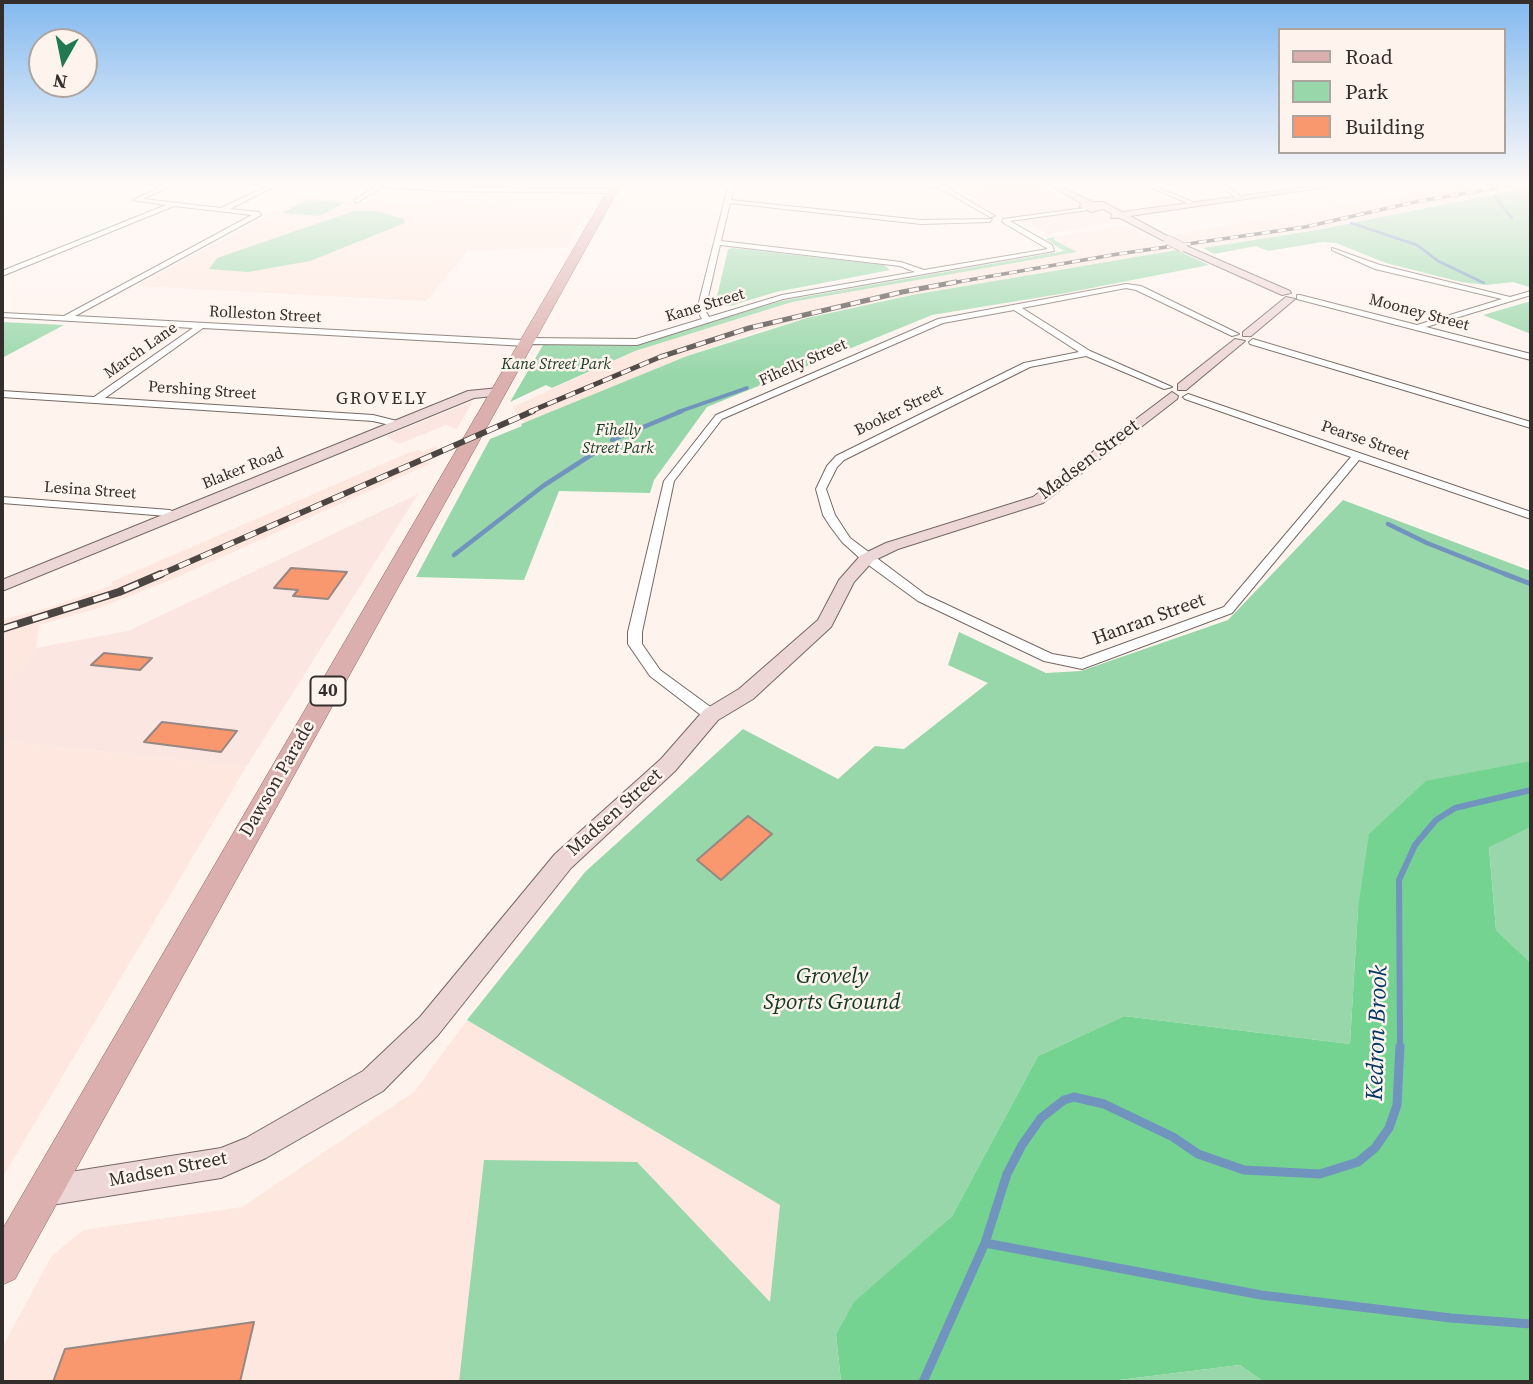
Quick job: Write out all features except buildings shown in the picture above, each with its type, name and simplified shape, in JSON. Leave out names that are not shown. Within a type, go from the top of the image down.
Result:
[{"type":"main road","name":"Dawson Parade","points":[[2,1266],[580,248]]},
{"type":"street","points":[[2,274],[67,248]]},
{"type":"street","points":[[66,318],[197,248]]},
{"type":"street","points":[[706,320],[701,310],[716,248]]},
{"type":"street","points":[[757,248],[901,264],[922,272]]},
{"type":"street","name":"Kane Street","points":[[526,342],[626,343],[782,297],[1045,252],[1052,250],[1051,248]]},
{"type":"street","points":[[1183,248],[1292,296]]},
{"type":"street","points":[[1335,250],[1378,267],[1510,299]]},
{"type":"street","name":"Fihelly Street","points":[[711,715],[655,673],[635,644],[635,632],[669,481],[719,417],[937,322],[1126,286],[1138,288],[1244,338]]},
{"type":"street","points":[[1419,327],[1531,293]]},
{"type":"street","name":"Mooney Street","points":[[1292,296],[1531,357]]},
{"type":"street","name":"Madsen Street","points":[[45,1191],[221,1163],[256,1148],[373,1080],[403,1054],[429,1026],[563,861],[667,765],[711,715],[746,694],[825,623],[847,580],[867,558],[892,546],[1038,500],[1177,392],[1292,296]]},
{"type":"street","name":"Pearse Street","points":[[1015,307],[1087,353],[1177,392],[1531,516]]},
{"type":"street","name":"Rolleston Street","points":[[2,315],[526,342]]},
{"type":"street","name":"March Lane","points":[[96,400],[202,325]]},
{"type":"street","points":[[1244,338],[1531,425]]},
{"type":"street","name":"Booker Street","points":[[867,558],[846,540],[836,526],[823,497],[821,488],[841,457],[1027,365],[1087,353]]},
{"type":"street","name":"Blaker Road","points":[[2,586],[472,394],[499,392]]},
{"type":"street","name":"Pershing Street","points":[[2,394],[373,418],[398,424]]},
{"type":"street","name":"Hanran Street","points":[[867,558],[906,589],[922,597],[1049,658],[1082,664],[1228,610],[1358,456]]},
{"type":"street","name":"Lesina Street","points":[[2,500],[170,513],[174,516]]},
{"type":"shaded area","points":[[208,248],[566,248],[468,250],[426,301],[136,286]]},
{"type":"shaded area","points":[[1068,248],[1173,248],[1177,250],[836,310],[747,335],[687,356],[525,423],[519,419],[513,407],[635,351],[792,302],[1076,252]]},
{"type":"shaded area","points":[[473,401],[457,429],[446,425],[399,444],[386,436]]},
{"type":"shaded area","points":[[436,446],[440,456],[427,462],[429,464],[173,579],[99,608],[39,625],[36,648],[27,662],[2,686],[2,620],[113,585],[111,582],[408,453],[419,450],[423,452]]},
{"type":"shaded area","points":[[418,494],[246,767],[2,741],[2,686],[27,662],[36,648],[128,631]]},
{"type":"shaded area","points":[[2,741],[246,767],[2,1178]]},
{"type":"shaded area","points":[[467,1020],[780,1205],[770,1303],[776,1382],[2,1382],[2,1348],[51,1257],[83,1230],[242,1207],[414,1092]]},
{"type":"green space","points":[[247,248],[344,248],[310,261],[248,272],[209,269],[217,258]]},
{"type":"green space","name":"Kane Street Park","points":[[1059,248],[1069,248],[1077,252],[792,302],[635,351],[552,388],[546,385],[510,402],[543,345],[639,344],[781,301],[1064,251]]},
{"type":"green space","points":[[1203,248],[1206,248],[1248,248],[1214,254]]},
{"type":"green space","points":[[1260,248],[1289,248],[1268,251]]},
{"type":"green space","points":[[1347,248],[1531,248],[1531,286],[1513,282],[1486,285],[1461,282],[1386,263]]},
{"type":"green space","points":[[728,249],[884,265],[890,270],[776,292],[730,306],[715,305]]},
{"type":"green space","name":"Fihelly Street Park","points":[[1177,250],[1209,265],[1066,293],[932,315],[707,407],[654,480],[650,493],[559,491],[524,580],[416,577],[490,439],[522,426],[521,424],[687,356],[807,318],[912,295]]},
{"type":"green space","points":[[1531,301],[1531,334],[1483,315]]},
{"type":"green space","points":[[2,322],[64,325],[2,358]]},
{"type":"green space","name":"Grovely Sports Ground","points":[[1343,500],[1531,571],[1531,761],[1358,909],[1350,1044],[1124,1016],[1038,1056],[952,1216],[854,1303],[836,1334],[841,1382],[459,1382],[484,1160],[637,1162],[770,1302],[780,1205],[467,1020],[585,872],[743,729],[838,779],[875,746],[904,749],[988,683],[948,665],[959,632],[1046,673],[1081,671],[1228,620]]},
{"type":"green space","points":[[1531,761],[1531,827],[1489,847],[1496,930],[1531,963],[1531,1382],[1264,1382],[1240,1365],[1103,1382],[841,1382],[836,1334],[854,1302],[952,1216],[1038,1056],[1124,1016],[1350,1044],[1358,909],[1369,834],[1426,781]]},
{"type":"green space","points":[[1531,827],[1531,963],[1496,930],[1489,846]]},
{"type":"green space","points":[[1240,1365],[1264,1382],[1103,1382]]},
{"type":"waterway","points":[[1420,248],[1438,261],[1484,283]]},
{"type":"waterway","points":[[678,412],[747,388]]},
{"type":"waterway","points":[[612,440],[682,411]]},
{"type":"waterway","points":[[454,555],[543,486],[605,446]]},
{"type":"waterway","points":[[1388,524],[1427,543],[1510,576]]},
{"type":"waterway","points":[[1505,574],[1531,584]]},
{"type":"waterway","name":"Kedron Brook","points":[[1400,1046],[1399,880],[1415,845],[1436,820],[1455,808],[1531,790]]},
{"type":"waterway","name":"Kedron Brook","points":[[985,1243],[1007,1174],[1022,1145],[1041,1118],[1064,1100],[1074,1097],[1104,1104],[1173,1137],[1198,1154],[1244,1170],[1320,1174],[1358,1162],[1375,1148],[1389,1128],[1397,1105],[1400,1046]]},
{"type":"waterway","name":"Kedron Brook","points":[[923,1382],[985,1243]]},
{"type":"waterway","name":"Kedron Brook","points":[[985,1243],[1261,1295],[1451,1318],[1531,1324]]},
{"type":"railway","points":[[946,284],[1162,248]]},
{"type":"railway","points":[[529,412],[660,357],[749,328],[956,282]]},
{"type":"railway","points":[[157,576],[533,411]]},
{"type":"railway","points":[[2,629],[119,592],[161,574]]},
{"type":"district","name":"GROVELY","points":[[382,399]]}]
